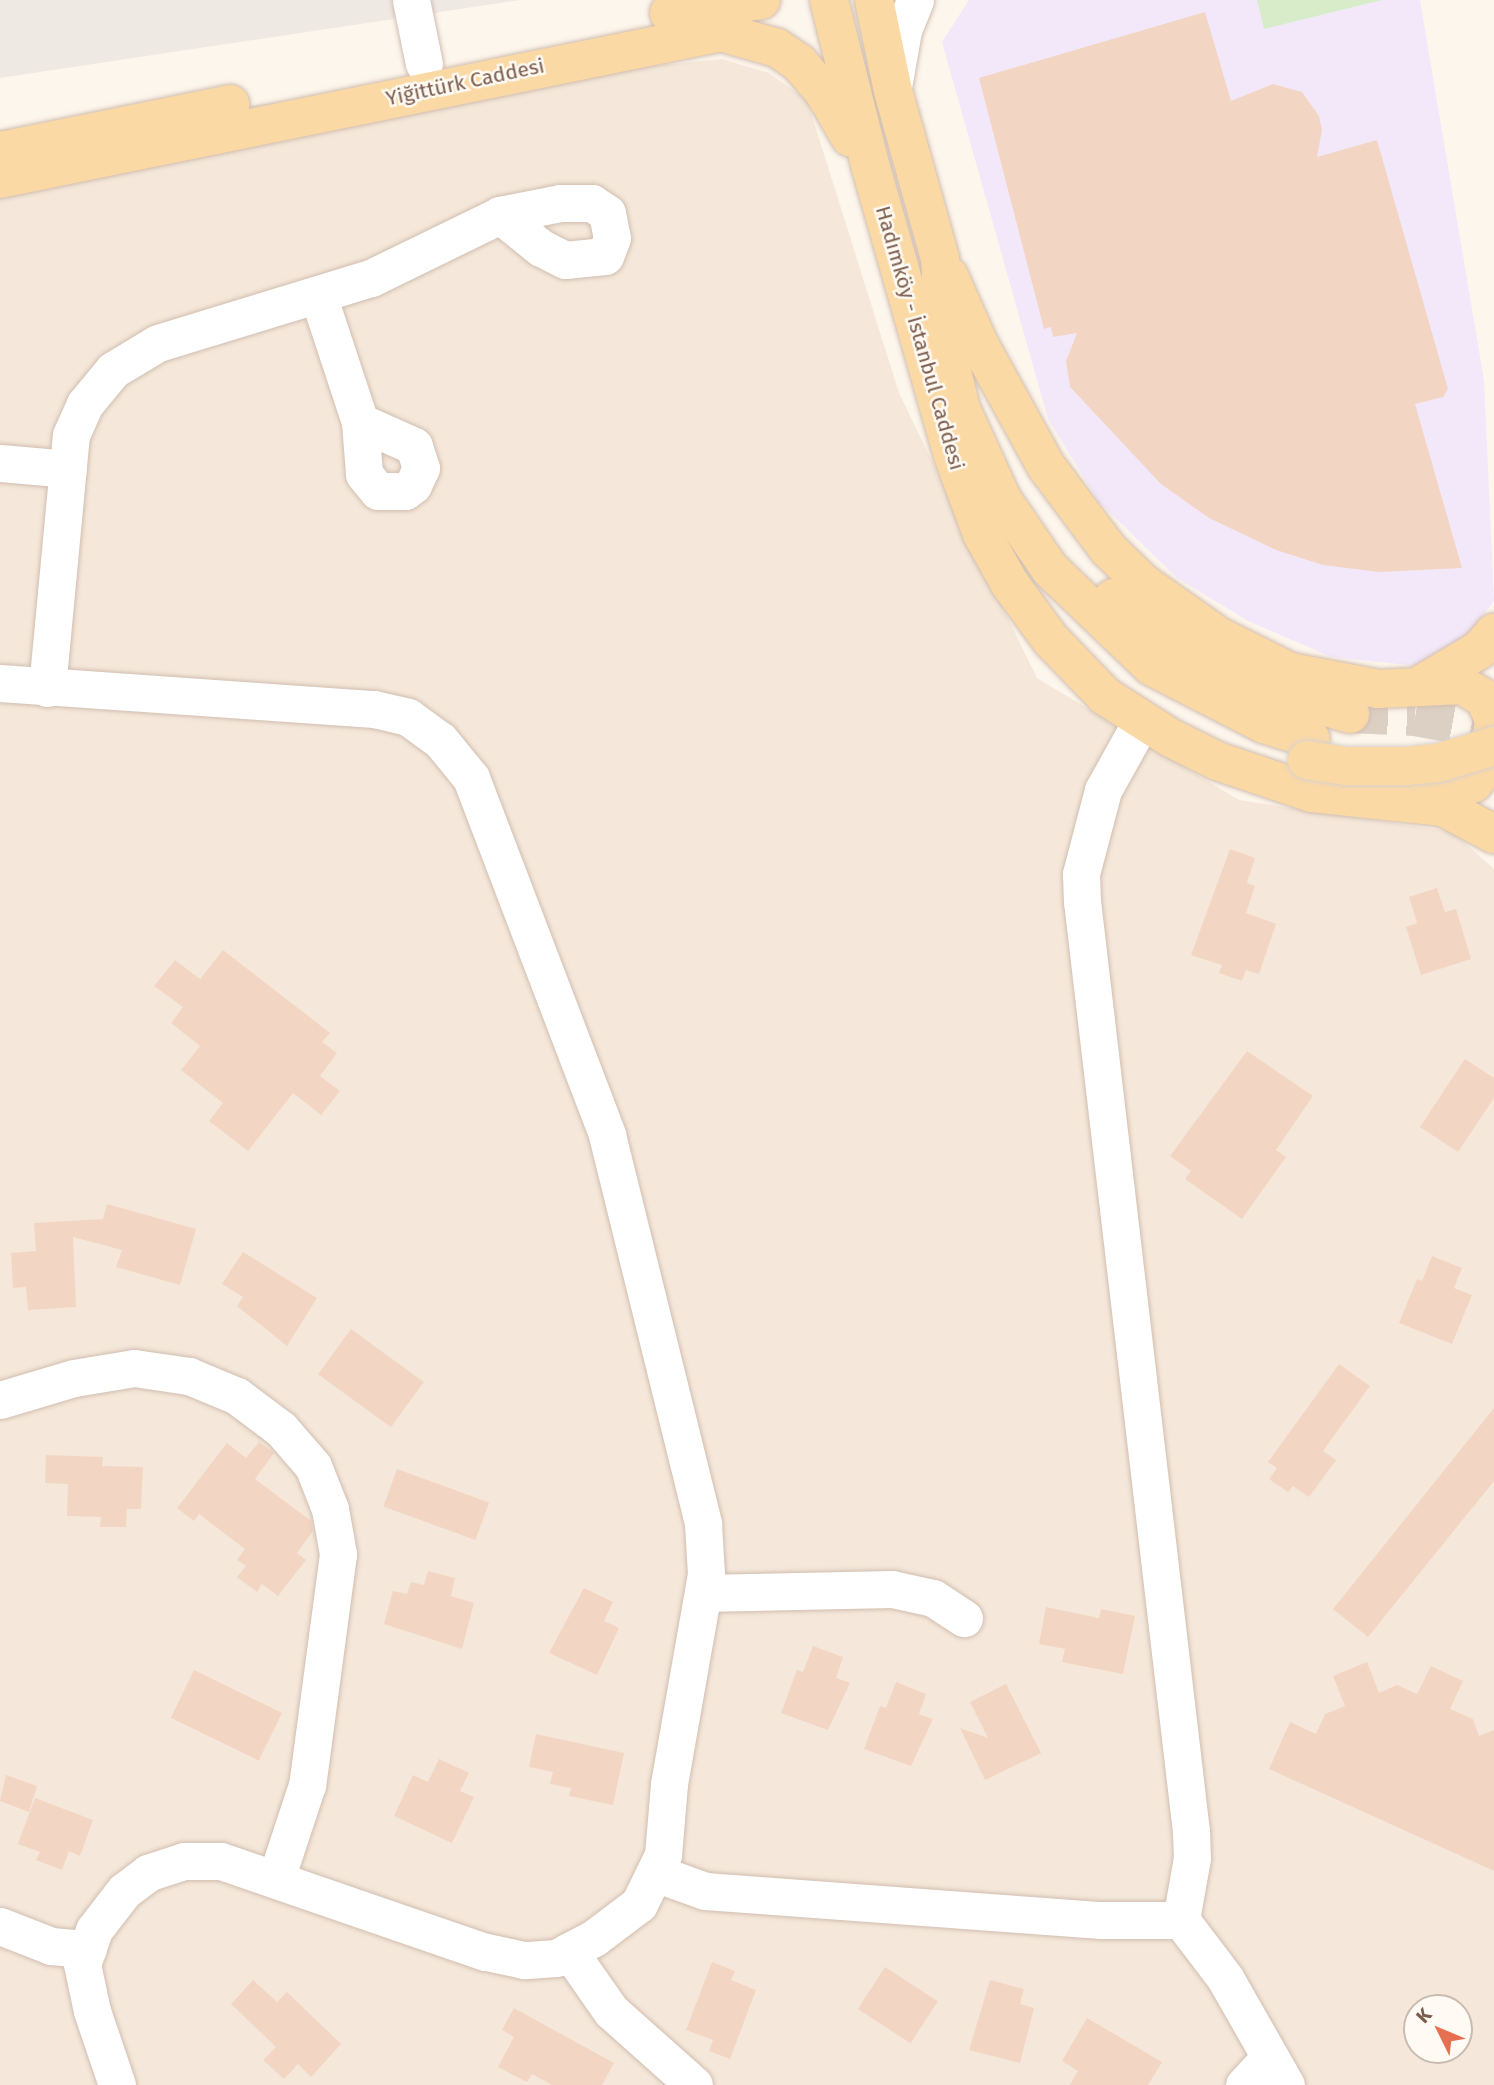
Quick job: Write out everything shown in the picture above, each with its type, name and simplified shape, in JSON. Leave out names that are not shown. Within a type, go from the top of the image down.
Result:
[{"type":"main road","name":"Yiğittürk Caddesi","points":[[0,150],[685,10],[763,0]]},
{"type":"main road","points":[[760,42],[773,32],[776,13],[763,0]]},
{"type":"main road","name":"Hadımköy - İstanbul Caddesi","points":[[829,0],[871,168],[967,494],[1007,538],[1051,597],[1102,650],[1197,713],[1309,750]]},
{"type":"main road","name":"Hadımköy - İstanbul Caddesi","points":[[874,0],[893,91],[940,258],[945,341],[961,409],[1002,499],[1051,569],[1151,666],[1309,750]]},
{"type":"main road","name":"Yiğittürk Caddesi","points":[[0,179],[686,36],[721,32],[777,48],[812,74],[871,168]]},
{"type":"main road","points":[[940,258],[979,344],[1046,466],[1108,549],[1143,583],[1218,636],[1290,672],[1349,687],[1412,689],[1462,685],[1476,690],[1494,720],[1489,762],[1474,783],[1416,804]]},
{"type":"main road","points":[[940,258],[964,358],[1020,477],[1079,562],[1150,631],[1190,655],[1279,696],[1350,714]]},
{"type":"main road","points":[[967,494],[982,534],[1010,584],[1051,640],[1105,696],[1142,720],[1171,738],[1261,779],[1312,793],[1416,804],[1464,814],[1494,834]]},
{"type":"main road","points":[[1412,689],[1479,650],[1494,633]]},
{"type":"main road","points":[[1309,750],[1430,746],[1494,723]]},
{"type":"main road","points":[[1309,750],[1346,766],[1407,766],[1438,763],[1494,746]]},
{"type":"street","points":[[411,0],[424,64]]},
{"type":"street","points":[[893,91],[903,30],[915,0]]},
{"type":"street","points":[[117,2085],[92,2011],[82,1964],[94,1930],[124,1891],[148,1873],[184,1861],[220,1861],[485,1952],[524,1959],[556,1958],[569,1951],[639,1904],[658,1874],[702,1592],[703,1524],[607,1135],[471,778],[440,740],[408,717],[374,709],[16,686],[68,469],[71,435],[85,404],[113,370],[158,342],[370,278],[500,215]]},
{"type":"street","points":[[318,295],[360,422]]},
{"type":"street","points":[[0,463],[68,469]]},
{"type":"street","points":[[1142,720],[1102,790],[1081,874],[1082,901],[1191,1831],[1192,1858],[1181,1920],[1225,1978],[1278,2071],[1244,2085]]},
{"type":"street","points":[[0,1400],[74,1378],[134,1368],[189,1376],[237,1396],[281,1429],[313,1466],[330,1508],[338,1553],[307,1785],[276,1879]]},
{"type":"street","points":[[702,1592],[892,1589],[933,1598],[964,1618]]},
{"type":"street","points":[[658,1874],[705,1891],[1101,1920],[1181,1920]]},
{"type":"street","points":[[0,1926],[51,1946],[88,1949]]},
{"type":"street","points":[[569,1951],[611,2011],[694,2085]]},
{"type":"shaded area","points":[[0,0],[520,0],[0,78]]},
{"type":"shaded area","points":[[969,0],[1420,0],[1484,380],[1494,601],[1466,638],[1418,666],[1331,657],[1248,621],[1177,578],[1099,502],[1048,419],[942,42]]},
{"type":"shaded area","points":[[722,59],[769,73],[807,100],[899,393],[1037,678],[1239,800],[1453,832],[1494,869],[1494,2085],[0,2085],[0,130]]},
{"type":"green space","points":[[1257,0],[1382,0],[1264,29]]},
{"type":"building","points":[[1205,12],[1231,101],[1273,84],[1302,92],[1319,116],[1322,130],[1317,157],[1377,140],[1448,389],[1443,397],[1415,404],[1462,568],[1379,572],[1323,565],[1276,550],[1209,518],[1161,484],[1070,387],[1066,361],[1077,333],[1053,337],[1051,327],[1044,329],[979,78]]},
{"type":"building","points":[[1230,849],[1255,858],[1247,883],[1255,886],[1246,913],[1276,924],[1259,974],[1246,970],[1242,981],[1219,973],[1222,965],[1191,955]]},
{"type":"building","points":[[1437,888],[1445,912],[1456,909],[1471,959],[1421,975],[1406,927],[1417,923],[1409,897]]},
{"type":"building","points":[[223,950],[330,1033],[322,1042],[337,1053],[320,1076],[340,1091],[321,1115],[293,1093],[248,1151],[209,1121],[223,1103],[181,1070],[200,1046],[171,1023],[183,1007],[154,986],[175,960],[200,979]]},
{"type":"building","points":[[1247,1051],[1313,1096],[1276,1150],[1286,1157],[1242,1219],[1185,1179],[1191,1171],[1170,1156]]},
{"type":"building","points":[[1465,1059],[1494,1078],[1494,1098],[1458,1152],[1420,1127]]},
{"type":"building","points":[[107,1204],[196,1229],[180,1285],[116,1267],[122,1250],[73,1237],[76,1307],[28,1310],[26,1287],[13,1288],[11,1253],[36,1251],[34,1223],[103,1219]]},
{"type":"building","points":[[243,1252],[317,1298],[287,1346],[237,1306],[243,1297],[222,1284]]},
{"type":"building","points":[[1432,1256],[1462,1268],[1454,1288],[1472,1295],[1452,1344],[1399,1323],[1417,1279],[1422,1281]]},
{"type":"building","points":[[351,1329],[424,1382],[391,1427],[318,1374]]},
{"type":"building","points":[[1339,1364],[1370,1386],[1323,1451],[1336,1460],[1309,1497],[1293,1486],[1288,1492],[1269,1479],[1277,1468],[1268,1462]]},
{"type":"building","points":[[1494,1408],[1494,1481],[1368,1637],[1333,1609]]},
{"type":"building","points":[[259,1442],[274,1453],[255,1479],[311,1521],[313,1531],[297,1553],[306,1560],[278,1596],[262,1584],[257,1592],[237,1577],[246,1566],[237,1560],[245,1549],[199,1514],[194,1521],[177,1508],[227,1443],[246,1458]]},
{"type":"building","points":[[46,1455],[103,1457],[102,1466],[143,1467],[141,1509],[127,1509],[126,1527],[100,1527],[101,1517],[67,1516],[68,1484],[45,1483]]},
{"type":"building","points":[[397,1469],[489,1503],[475,1540],[383,1507]]},
{"type":"building","points":[[428,1571],[455,1578],[451,1596],[474,1603],[462,1649],[384,1624],[393,1591],[407,1594],[411,1582],[424,1585]]},
{"type":"building","points":[[584,1588],[613,1602],[604,1621],[619,1628],[597,1675],[549,1653]]},
{"type":"building","points":[[1046,1607],[1099,1618],[1101,1609],[1135,1616],[1123,1674],[1062,1662],[1065,1649],[1039,1644]]},
{"type":"building","points":[[813,1646],[843,1657],[836,1678],[850,1683],[828,1730],[781,1713],[797,1670],[803,1672]]},
{"type":"building","points":[[1367,1662],[1379,1693],[1397,1685],[1417,1694],[1431,1666],[1463,1681],[1450,1709],[1473,1719],[1479,1736],[1494,1730],[1494,1871],[1269,1769],[1290,1722],[1316,1734],[1325,1714],[1345,1706],[1333,1676]]},
{"type":"building","points":[[194,1670],[282,1713],[259,1761],[171,1718]]},
{"type":"building","points":[[896,1682],[926,1694],[919,1714],[933,1719],[911,1766],[864,1749],[880,1706],[886,1708]]},
{"type":"building","points":[[1006,1684],[1041,1753],[985,1780],[960,1728],[988,1738],[970,1702]]},
{"type":"building","points":[[536,1734],[624,1753],[613,1805],[569,1796],[571,1788],[550,1784],[553,1772],[529,1767]]},
{"type":"building","points":[[439,1759],[469,1773],[460,1791],[474,1797],[452,1843],[394,1816],[413,1775],[428,1782]]},
{"type":"building","points":[[6,1775],[37,1786],[29,1812],[0,1801]]},
{"type":"building","points":[[35,1798],[93,1820],[80,1856],[69,1851],[62,1870],[36,1860],[40,1852],[18,1844]]},
{"type":"building","points":[[712,1962],[735,1971],[731,1980],[756,1990],[730,2059],[709,2051],[713,2040],[686,2030]]},
{"type":"building","points":[[885,1967],[938,2001],[911,2043],[858,2009]]},
{"type":"building","points":[[253,1980],[277,2002],[287,1992],[341,2044],[311,2077],[298,2064],[284,2079],[263,2060],[276,2047],[231,2004]]},
{"type":"building","points":[[990,1980],[1024,1989],[1020,2004],[1034,2008],[1020,2063],[969,2050]]},
{"type":"building","points":[[514,2008],[614,2063],[602,2085],[552,2085],[532,2074],[527,2082],[498,2067],[514,2037],[502,2030]]},
{"type":"building","points":[[1087,2018],[1162,2062],[1148,2085],[1070,2085],[1078,2071],[1062,2061]]},
{"type":"tunnel","points":[[1350,714],[1415,717],[1481,729],[1494,736]]}]
